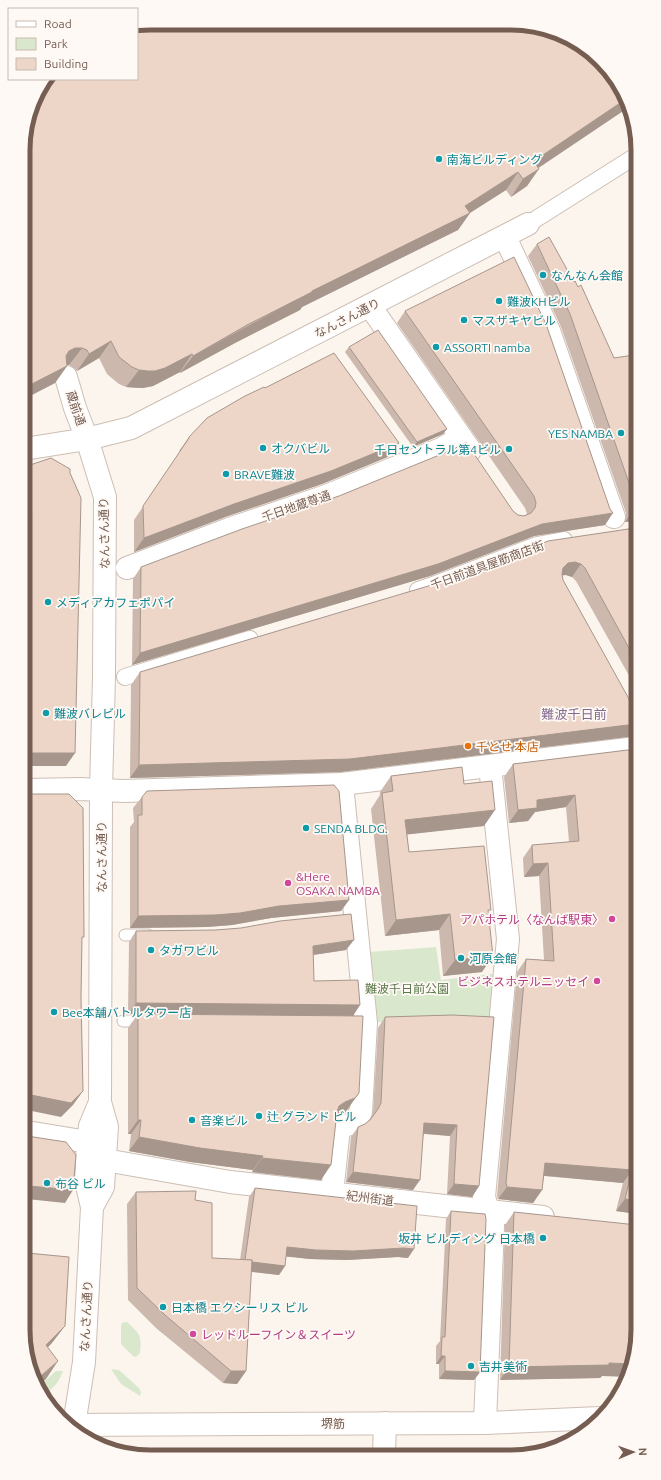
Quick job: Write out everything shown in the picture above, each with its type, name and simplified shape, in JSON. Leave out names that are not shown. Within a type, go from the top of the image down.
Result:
[{"type":"street","name":"なんさん通り","points":[[92,1207],[103,1186],[107,1127],[100,1102],[101,790],[105,497],[87,439],[131,428],[505,237],[631,159]]},
{"type":"street","points":[[505,237],[549,331],[614,517]]},
{"type":"street","points":[[370,306],[479,464]]},
{"type":"street","name":"蔵前通","points":[[66,377],[75,408],[87,439]]},
{"type":"street","name":"千日地蔵尊通","points":[[127,568],[229,529],[326,496],[441,449],[461,438]]},
{"type":"street","points":[[30,448],[87,439]]},
{"type":"street","points":[[395,443],[409,462]]},
{"type":"street","name":"千日前道具屋筋商店街","points":[[403,594],[433,585],[537,544],[581,538]]},
{"type":"street","points":[[129,675],[261,636]]},
{"type":"street","points":[[30,790],[177,789],[342,784],[631,749]]},
{"type":"street","points":[[485,1422],[493,1226],[484,1197],[508,939],[490,766]]},
{"type":"street","points":[[332,1193],[339,1128],[352,1123],[360,1112],[362,1023],[342,784]]},
{"type":"street","name":"なんさん通り","points":[[72,1421],[84,1362],[92,1207],[86,1182],[88,1142],[90,1126],[100,1102]]},
{"type":"street","points":[[30,1132],[88,1142]]},
{"type":"street","name":"紀州街道","points":[[105,1160],[230,1182],[559,1218]]},
{"type":"street","name":"堺筋","points":[[78,1426],[485,1422],[592,1418]]},
{"type":"street","points":[[384,1450],[385,1423]]},
{"type":"lane","points":[[125,936],[162,935]]},
{"type":"lane","points":[[123,1020],[154,1021]]},
{"type":"green space","name":"難波千日前公園","points":[[436,947],[441,980],[499,973],[496,1024],[376,1022],[369,952]]},
{"type":"green space","points":[[125,1322],[135,1329],[140,1338],[140,1353],[136,1357],[133,1356],[121,1344],[121,1326],[122,1323]]},
{"type":"green space","points":[[111,1369],[119,1370],[139,1388],[141,1392],[140,1396],[121,1384]]},
{"type":"green space","points":[[56,1371],[63,1371],[60,1379],[49,1391],[47,1392],[42,1383]]},
{"type":"building","points":[[519,30],[534,32],[564,42],[578,50],[596,65],[606,77],[621,102],[534,161],[539,169],[523,179],[518,172],[465,206],[470,213],[312,291],[247,325],[193,356],[192,354],[165,368],[155,371],[139,370],[132,367],[119,357],[111,341],[89,354],[87,350],[82,348],[75,348],[69,351],[66,356],[67,366],[30,385],[30,142],[34,119],[39,104],[52,80],[138,80],[138,31]]},
{"type":"building","points":[[549,237],[574,282],[575,281],[578,287],[581,285],[614,358],[631,355],[631,489],[570,314],[537,244]]},
{"type":"building","points":[[514,257],[546,324],[610,509],[613,513],[542,524],[438,564],[140,653],[141,567],[242,529],[339,496],[454,449],[466,442],[513,511],[518,515],[524,516],[531,513],[535,508],[536,503],[534,496],[405,311]]},
{"type":"building","points":[[378,330],[447,429],[417,442],[349,347]]},
{"type":"building","points":[[334,353],[399,443],[331,471],[234,504],[144,538],[143,506],[189,437],[207,418],[245,396],[264,387],[265,388]]},
{"type":"building","points":[[51,458],[70,469],[70,473],[81,498],[75,753],[30,753],[30,465]]},
{"type":"building","points":[[631,529],[631,652],[585,568],[581,564],[575,562],[568,563],[563,568],[562,574],[563,580],[631,703],[631,725],[350,759],[139,765],[140,672],[445,581],[548,541]]},
{"type":"building","points":[[631,750],[631,1170],[545,1163],[542,1190],[507,1187],[506,1183],[526,959],[554,961],[548,863],[533,864],[532,845],[579,841],[575,795],[537,800],[537,808],[518,810],[513,764]]},
{"type":"building","points":[[462,767],[464,784],[492,781],[495,810],[405,820],[409,852],[484,846],[491,910],[488,910],[493,956],[455,960],[450,914],[396,920],[382,793],[393,791],[391,776]]},
{"type":"building","points":[[334,785],[339,791],[349,900],[279,906],[240,913],[215,915],[138,916],[138,815],[142,815],[142,797],[147,791]]},
{"type":"building","points":[[30,794],[69,794],[83,808],[84,937],[82,937],[81,998],[83,1091],[71,1103],[30,1095]]},
{"type":"building","points":[[351,914],[354,940],[313,946],[314,981],[358,980],[360,1005],[136,1003],[136,931],[215,930],[241,928],[280,921]]},
{"type":"building","points":[[138,1014],[363,1016],[359,1093],[355,1098],[339,1106],[331,1165],[262,1158],[263,1156],[200,1148],[139,1137],[141,1120],[138,1120]]},
{"type":"building","points":[[452,1015],[494,1017],[479,1186],[454,1184],[457,1125],[424,1123],[420,1180],[353,1172],[358,1127],[370,1120],[381,1103],[385,1017]]},
{"type":"building","points":[[30,1136],[66,1142],[76,1155],[73,1190],[30,1186]]},
{"type":"building","points":[[631,1174],[631,1200],[625,1199]]},
{"type":"building","points":[[255,1188],[417,1206],[414,1249],[404,1248],[353,1251],[316,1250],[287,1247],[285,1266],[245,1260]]},
{"type":"building","points":[[196,1191],[195,1200],[212,1203],[212,1258],[252,1260],[246,1371],[231,1371],[165,1315],[137,1288],[136,1192]]},
{"type":"building","points":[[451,1211],[485,1214],[486,1219],[480,1372],[445,1371],[445,1356],[441,1356],[442,1337],[445,1337]]},
{"type":"building","points":[[514,1212],[631,1224],[631,1338],[626,1364],[609,1363],[609,1365],[509,1367]]},
{"type":"building","points":[[30,1253],[69,1257],[65,1326],[46,1345],[58,1361],[39,1377],[31,1345]]},
{"type":"building","points":[[530,1448],[511,1450],[408,1450]]},
{"type":"place","name":"南海ビルディング","points":[[439,159]]},
{"type":"place","name":"なんなん会館","points":[[543,275]]},
{"type":"place","name":"難波KHビル","points":[[499,301]]},
{"type":"place","name":"マスザキヤビル","points":[[464,320]]},
{"type":"place","name":"ASSORTI namba","points":[[436,347]]},
{"type":"place","name":"YES NAMBA","points":[[621,433]]},
{"type":"place","name":"オクバビル","points":[[263,448]]},
{"type":"place","name":"千日セントラル第4ビル","points":[[509,449]]},
{"type":"place","name":"BRAVE難波","points":[[226,474]]},
{"type":"place","name":"メディアカフェポパイ","points":[[48,602]]},
{"type":"place","name":"難波バレビル","points":[[46,713]]},
{"type":"place","name":"千とせ 本店","points":[[468,746]]},
{"type":"place","name":"SENDA BLDG.","points":[[306,828]]},
{"type":"place","name":"&Here OSAKA NAMBA","points":[[288,883]]},
{"type":"place","name":"アパホテル〈なんば駅東〉","points":[[612,919]]},
{"type":"place","name":"タガワビル","points":[[151,950]]},
{"type":"place","name":"河原会館","points":[[461,958]]},
{"type":"place","name":"ビジネスホテルニッセイ","points":[[597,981]]},
{"type":"place","name":"Bee本舗バトルタワー店","points":[[54,1012]]},
{"type":"place","name":"辻 グランド ビル","points":[[259,1116]]},
{"type":"place","name":"音楽ビル","points":[[192,1120]]},
{"type":"place","name":"布谷 ビル","points":[[47,1183]]},
{"type":"place","name":"坂井 ビルディング 日本橋","points":[[543,1238]]},
{"type":"place","name":"日本橋 エクシーリス ビル","points":[[163,1307]]},
{"type":"place","name":"レッドルーフイン＆スイーツ","points":[[193,1334]]},
{"type":"place","name":"吉井美術","points":[[471,1366]]},
{"type":"district","name":"難波千日前","points":[[574,714]]}]
